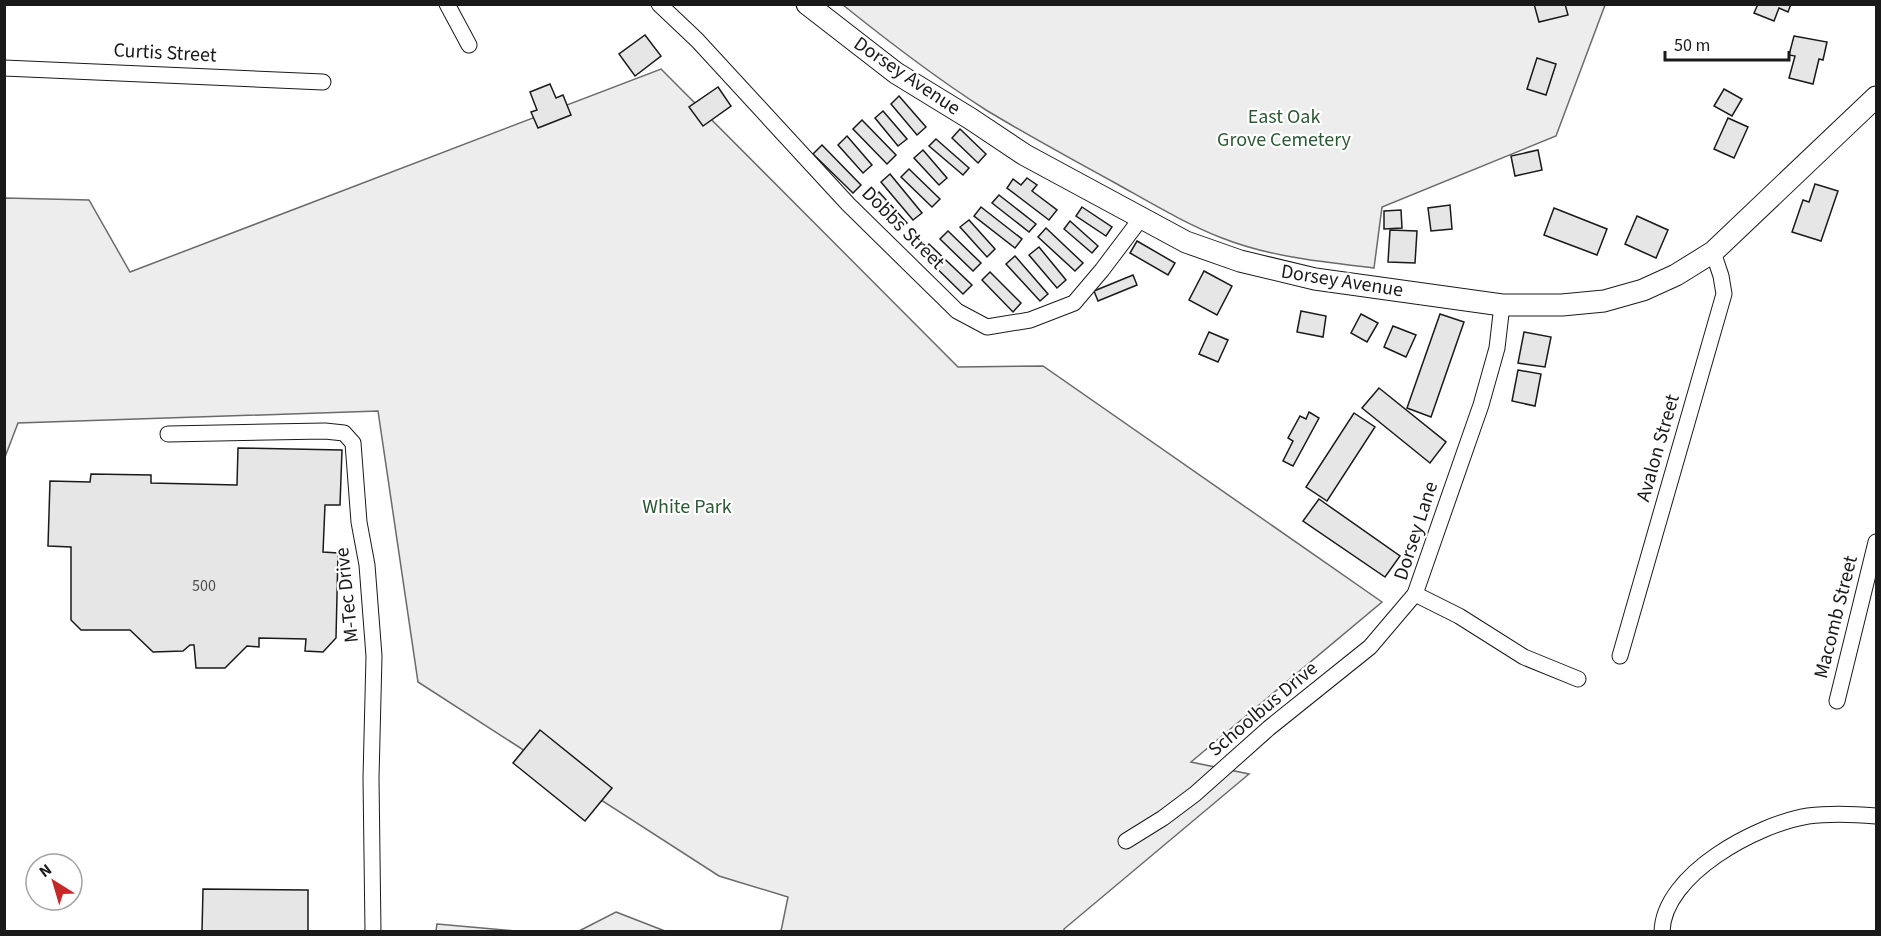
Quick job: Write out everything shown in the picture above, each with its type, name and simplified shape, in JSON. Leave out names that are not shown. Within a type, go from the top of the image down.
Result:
[{"type":"street","points":[[447,4],[469,45]]},
{"type":"street","name":"Dobbs Street","points":[[659,4],[697,40],[848,204],[957,311],[987,327],[1030,320],[1074,303],[1142,217]]},
{"type":"street","name":"Dorsey Avenue","points":[[807,4],[896,73],[1025,155],[1186,242],[1272,270],[1315,279],[1502,304],[1562,305],[1604,301],[1643,290],[1676,275],[1713,252],[1876,97]]},
{"type":"street","name":"Curtis Street","points":[[4,68],[323,82]]},
{"type":"street","name":"Avalon Street","points":[[1620,656],[1724,294],[1713,252]]},
{"type":"street","name":"Dorsey Lane","points":[[1502,304],[1497,348],[1481,405],[1415,594],[1459,616],[1524,657],[1578,679]]},
{"type":"street","name":"M-Tec Drive","points":[[168,434],[325,431],[344,433],[353,443],[360,522],[367,565],[374,656],[371,778],[373,932]]},
{"type":"street","name":"Macomb Street","points":[[1837,701],[1876,542]]},
{"type":"street","name":"Schoolbus Drive","points":[[1126,841],[1196,794],[1269,728],[1370,647],[1415,594]]},
{"type":"street","points":[[1662,932],[1662,921],[1670,903],[1697,870],[1725,850],[1761,830],[1807,816],[1839,813],[1876,816]]},
{"type":"green space","name":"East Oak Grove Cemetery","points":[[843,5],[1605,5],[1556,136],[1382,207],[1374,268],[1297,258],[1259,250],[1222,238],[1182,220],[986,110],[913,59]]},
{"type":"green space","name":"White Park","points":[[661,69],[958,367],[1043,366],[1382,602],[1191,762],[1249,774],[1064,931],[781,931],[788,897],[719,876],[418,682],[378,411],[18,423],[5,457],[5,198],[89,200],[130,272]]},
{"type":"green space","points":[[616,912],[665,931],[579,931]]},
{"type":"green space","points":[[437,924],[515,931],[436,931]]},
{"type":"building","points":[[1534,4],[1565,4],[1568,15],[1539,22]]},
{"type":"building","points":[[1758,4],[1791,4],[1788,12],[1779,8],[1774,21],[1754,13]]},
{"type":"building","points":[[645,35],[661,56],[635,76],[619,54]]},
{"type":"building","points":[[1794,36],[1827,42],[1823,60],[1819,59],[1813,84],[1789,78],[1795,56],[1789,55]]},
{"type":"building","points":[[1537,58],[1556,64],[1546,95],[1527,89]]},
{"type":"building","points":[[550,84],[556,98],[563,95],[571,115],[538,128],[531,112],[537,110],[530,92]]},
{"type":"building","points":[[718,87],[731,106],[703,126],[689,107]]},
{"type":"building","points":[[1724,89],[1742,99],[1732,116],[1714,106]]},
{"type":"building","points":[[899,96],[926,127],[917,135],[891,104]]},
{"type":"building","points":[[883,111],[907,139],[898,146],[875,118]]},
{"type":"building","points":[[1728,118],[1748,127],[1734,158],[1714,149]]},
{"type":"building","points":[[862,120],[896,155],[887,164],[853,129]]},
{"type":"building","points":[[960,129],[986,154],[978,163],[952,138]]},
{"type":"building","points":[[847,136],[872,165],[863,173],[838,145]]},
{"type":"building","points":[[936,139],[969,168],[963,175],[929,146]]},
{"type":"building","points":[[822,145],[861,185],[853,193],[813,154]]},
{"type":"building","points":[[923,150],[947,178],[939,185],[914,158]]},
{"type":"building","points":[[1538,150],[1542,170],[1515,176],[1511,156]]},
{"type":"building","points":[[909,169],[940,199],[932,207],[901,177]]},
{"type":"building","points":[[890,174],[922,213],[913,220],[881,182]]},
{"type":"building","points":[[1027,178],[1037,185],[1032,191],[1057,210],[1049,220],[1007,188],[1013,179],[1021,185]]},
{"type":"building","points":[[1815,184],[1838,191],[1821,241],[1792,232],[1803,200],[1809,202]]},
{"type":"building","points":[[879,192],[907,223],[899,230],[871,199]]},
{"type":"building","points":[[999,195],[1036,224],[1029,232],[992,203]]},
{"type":"building","points":[[1450,205],[1452,229],[1431,231],[1428,208]]},
{"type":"building","points":[[981,207],[1022,239],[1015,248],[974,216]]},
{"type":"building","points":[[1082,207],[1112,227],[1106,236],[1076,216]]},
{"type":"building","points":[[1554,208],[1607,229],[1597,255],[1544,235]]},
{"type":"building","points":[[1401,210],[1402,228],[1384,229],[1384,211]]},
{"type":"building","points":[[1637,216],[1668,230],[1656,258],[1625,244]]},
{"type":"building","points":[[969,220],[995,249],[987,257],[960,227]]},
{"type":"building","points":[[1070,221],[1098,246],[1092,253],[1064,229]]},
{"type":"building","points":[[1046,228],[1083,263],[1075,271],[1038,237]]},
{"type":"building","points":[[1390,230],[1417,231],[1415,263],[1388,262]]},
{"type":"building","points":[[948,231],[981,263],[973,271],[940,239]]},
{"type":"building","points":[[1137,241],[1175,263],[1168,275],[1130,253]]},
{"type":"building","points":[[929,244],[972,285],[963,294],[921,253]]},
{"type":"building","points":[[1039,247],[1066,280],[1057,288],[1029,255]]},
{"type":"building","points":[[1015,256],[1048,294],[1040,301],[1006,264]]},
{"type":"building","points":[[1204,271],[1232,286],[1217,315],[1189,300]]},
{"type":"building","points":[[990,272],[1021,303],[1013,312],[982,280]]},
{"type":"building","points":[[1133,275],[1137,285],[1098,301],[1094,291]]},
{"type":"building","points":[[1301,311],[1326,316],[1323,337],[1297,332]]},
{"type":"building","points":[[1361,314],[1378,323],[1367,342],[1351,333]]},
{"type":"building","points":[[1440,314],[1464,322],[1431,417],[1407,408]]},
{"type":"building","points":[[1393,326],[1416,335],[1406,357],[1384,347]]},
{"type":"building","points":[[1209,332],[1228,340],[1218,362],[1199,354]]},
{"type":"building","points":[[1524,332],[1551,337],[1545,367],[1518,363]]},
{"type":"building","points":[[1518,370],[1541,374],[1535,406],[1512,401]]},
{"type":"building","points":[[1379,388],[1446,442],[1430,463],[1362,408]]},
{"type":"building","points":[[1309,412],[1319,418],[1293,466],[1283,461],[1293,441],[1288,438],[1300,416],[1306,419]]},
{"type":"building","points":[[1354,413],[1375,427],[1327,501],[1306,487]]},
{"type":"building","points":[[238,448],[342,450],[340,505],[325,505],[323,552],[338,553],[336,638],[323,652],[305,651],[306,639],[259,638],[259,647],[247,646],[225,668],[196,668],[194,645],[190,645],[183,651],[153,652],[130,630],[81,630],[71,620],[71,547],[48,546],[50,481],[90,482],[91,474],[151,475],[151,483],[237,485]]},
{"type":"building","points":[[1319,499],[1400,556],[1385,577],[1303,521]]},
{"type":"building","points":[[540,730],[612,788],[585,821],[513,763]]},
{"type":"building","points":[[203,889],[308,890],[308,932],[202,932]]}]
